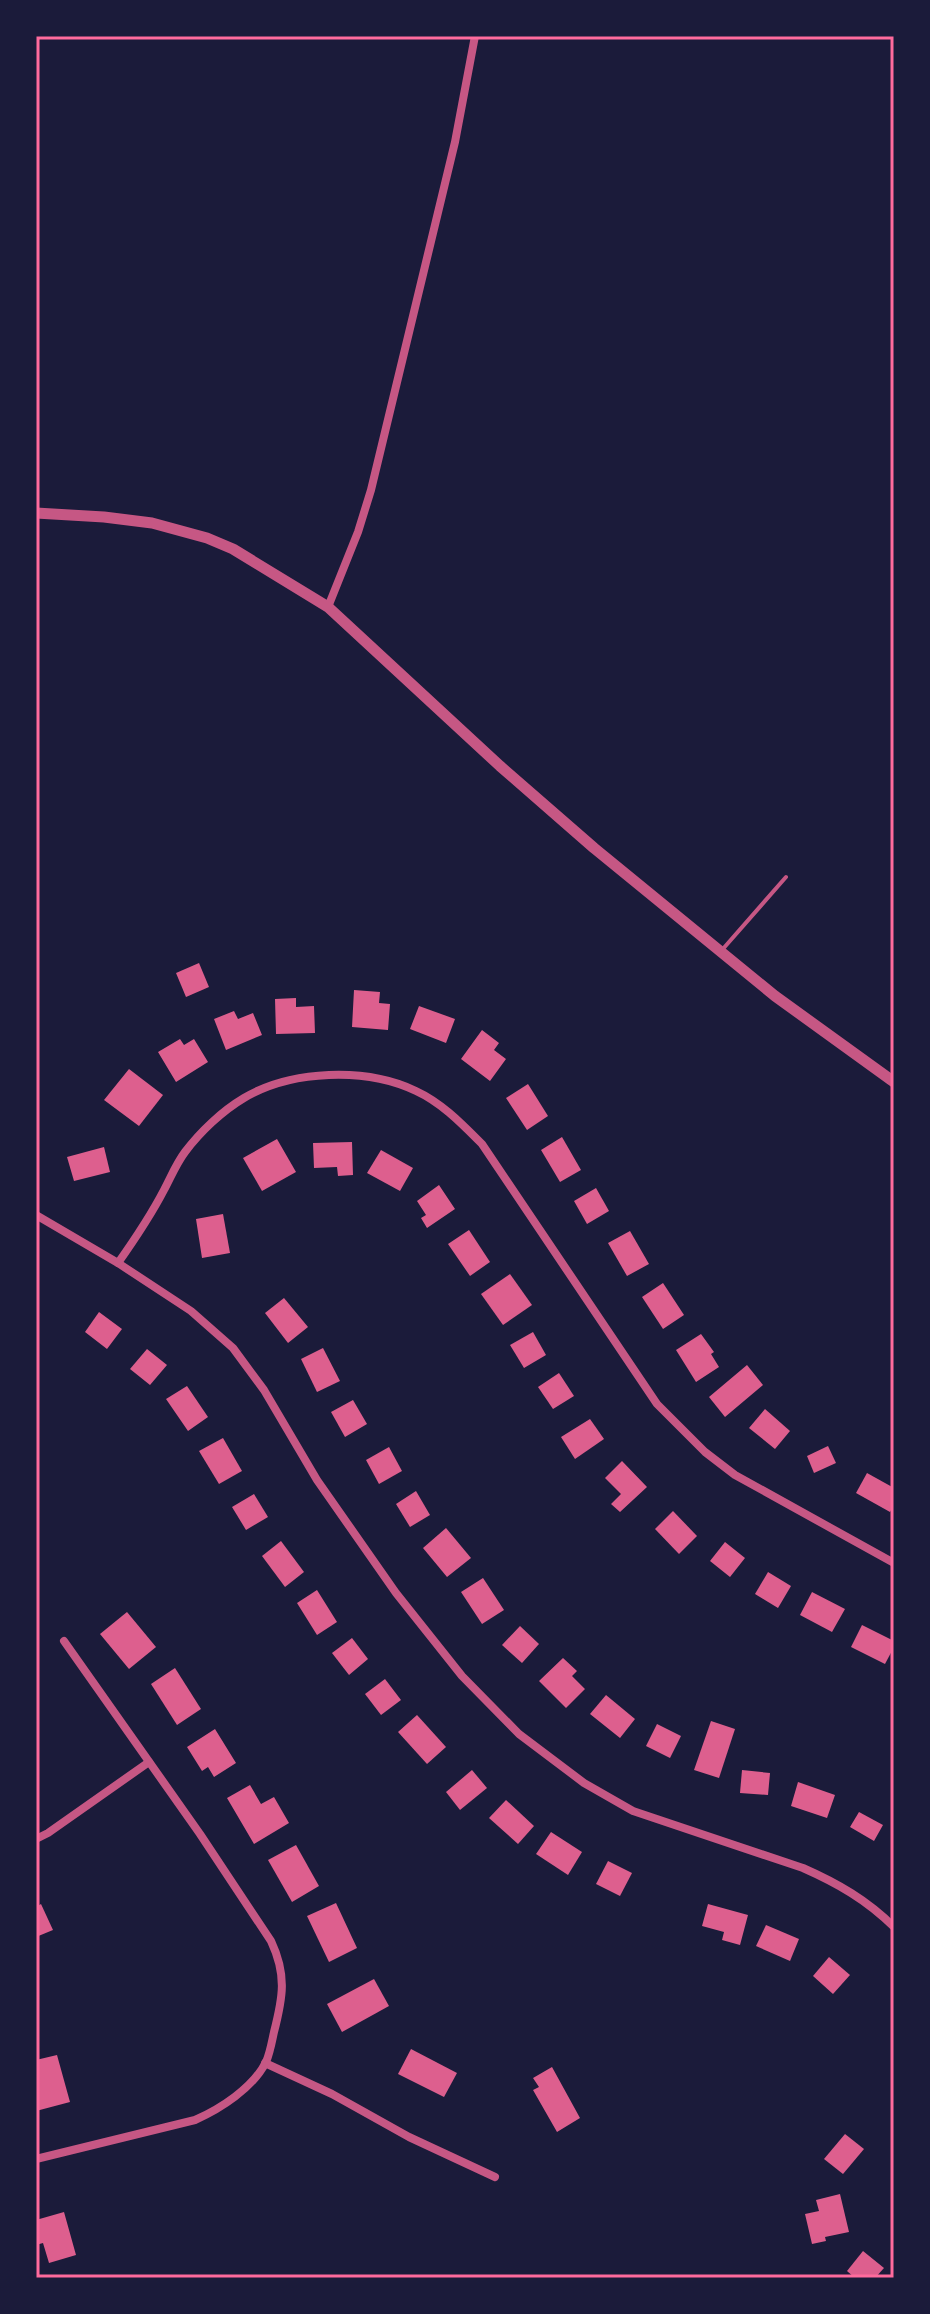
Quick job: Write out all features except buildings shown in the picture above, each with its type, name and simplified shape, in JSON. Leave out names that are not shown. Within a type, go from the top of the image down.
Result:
[{"type":"street","points":[[328,607],[371,490],[455,142],[475,38],[462,36]]},
{"type":"street","points":[[36,513],[152,523],[193,533],[233,549],[328,607],[594,848],[775,996],[894,1082]]},
{"type":"street","points":[[118,1263],[185,1151],[228,1109],[262,1089],[309,1077],[353,1074],[396,1083],[436,1102],[482,1144],[657,1404],[680,1429],[735,1475],[894,1563]]},
{"type":"street","points":[[36,1215],[191,1311],[233,1348],[264,1390],[317,1480],[396,1593],[462,1676],[519,1734],[584,1783],[633,1811],[803,1868],[854,1893],[894,1927]]},
{"type":"street","points":[[36,2159],[195,2120],[229,2101],[265,2063],[283,1989],[278,1956],[271,1941],[64,1641]]},
{"type":"street","points":[[36,1839],[149,1762]]},
{"type":"street","points":[[265,2063],[495,2177]]},
{"type":"lane","points":[[721,952],[786,877]]}]
